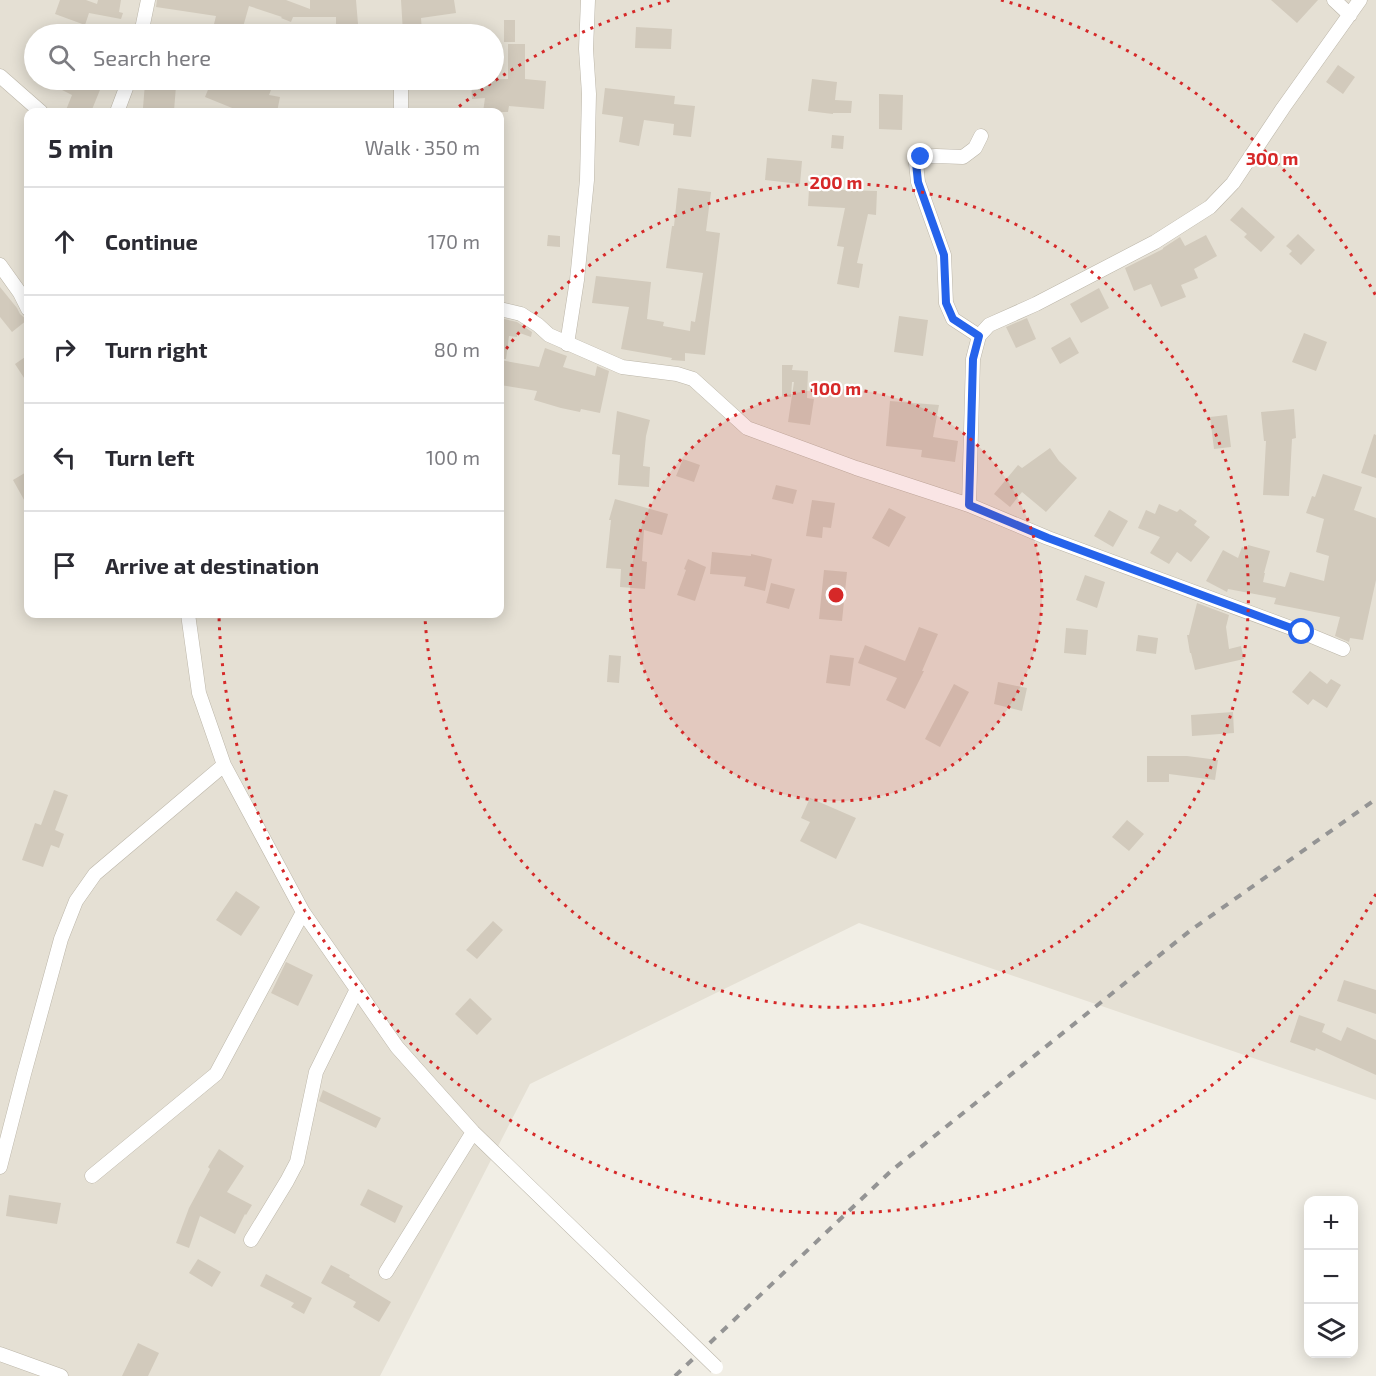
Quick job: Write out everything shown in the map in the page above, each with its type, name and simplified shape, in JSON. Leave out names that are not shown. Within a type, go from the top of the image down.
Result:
[{"type":"street","points":[[143,24],[148,0]]},
{"type":"street","points":[[567,344],[577,280],[587,180],[590,94],[586,50],[588,0]]},
{"type":"street","points":[[1334,0],[1350,15]]},
{"type":"street","points":[[969,505],[973,359],[979,336],[989,325],[1036,304],[1155,242],[1210,207],[1233,183],[1360,0]]},
{"type":"street","points":[[0,76],[36,108]]},
{"type":"street","points":[[118,108],[125,90]]},
{"type":"street","points":[[401,90],[401,108]]},
{"type":"street","points":[[979,336],[953,319],[946,303],[944,255],[918,182],[916,163],[921,157],[963,157],[975,148],[981,136]]},
{"type":"street","points":[[0,265],[24,301]]},
{"type":"street","points":[[504,310],[521,314],[549,335],[622,367],[677,374],[693,380],[747,428],[856,468],[969,505],[1048,538],[1343,649]]},
{"type":"street","points":[[189,618],[199,693],[224,765],[303,912],[397,1047],[473,1132],[720,1372]]},
{"type":"street","points":[[0,1167],[61,939],[76,901],[95,874],[224,765]]},
{"type":"street","points":[[92,1176],[216,1074],[303,912]]},
{"type":"street","points":[[251,1240],[297,1162],[316,1072],[357,989]]},
{"type":"street","points":[[386,1272],[473,1132]]},
{"type":"street","points":[[0,1354],[61,1376]]},
{"type":"shaded area","points":[[0,0],[1376,0],[1376,1100],[859,923],[530,1084],[380,1376],[0,1376]]},
{"type":"building","points":[[60,0],[86,0],[97,4],[98,0],[121,0],[119,12],[123,13],[121,19],[89,13],[85,24],[55,14]]},
{"type":"building","points":[[157,0],[286,0],[310,9],[310,0],[356,0],[358,24],[336,24],[336,17],[293,17],[291,22],[249,6],[244,24],[214,24],[216,16],[156,7]]},
{"type":"building","points":[[401,0],[454,0],[456,13],[421,18],[421,24],[402,24]]},
{"type":"building","points":[[1271,0],[1318,0],[1297,23]]},
{"type":"building","points":[[504,20],[515,20],[515,42],[504,42]]},
{"type":"building","points":[[636,27],[672,29],[671,49],[635,48]]},
{"type":"building","points":[[508,44],[525,44],[525,79],[546,81],[544,109],[509,106],[508,112],[504,112],[504,108],[484,108],[485,98],[472,99],[472,90],[504,90],[504,79],[508,79]]},
{"type":"building","points":[[1338,65],[1355,77],[1343,94],[1326,82]]},
{"type":"building","points":[[812,79],[837,82],[835,100],[852,101],[851,113],[833,114],[808,111]]},
{"type":"building","points":[[605,88],[675,96],[674,104],[695,106],[691,137],[673,135],[674,124],[644,120],[639,146],[619,142],[623,117],[602,114]]},
{"type":"building","points":[[62,90],[100,90],[93,108],[67,108],[72,95]]},
{"type":"building","points":[[144,90],[176,90],[174,108],[143,108]]},
{"type":"building","points":[[208,90],[271,90],[269,95],[280,97],[278,108],[232,108],[205,97]]},
{"type":"building","points":[[879,94],[903,95],[902,130],[879,129]]},
{"type":"building","points":[[832,135],[844,136],[843,149],[831,148]]},
{"type":"building","points":[[767,158],[802,161],[800,184],[765,180]]},
{"type":"building","points":[[678,188],[711,192],[706,231],[720,233],[705,355],[685,353],[685,361],[621,349],[629,307],[592,303],[596,276],[651,282],[647,319],[664,322],[663,326],[690,331],[691,321],[695,322],[703,273],[666,268]]},
{"type":"building","points":[[809,189],[877,191],[876,215],[868,214],[857,263],[863,264],[859,288],[837,284],[844,247],[837,246],[845,208],[808,206]]},
{"type":"building","points":[[1242,207],[1275,237],[1261,252],[1244,237],[1247,234],[1230,220]]},
{"type":"building","points":[[1298,234],[1315,250],[1301,265],[1289,254],[1292,251],[1286,246]]},
{"type":"building","points":[[548,235],[560,236],[560,247],[547,246]]},
{"type":"building","points":[[1206,235],[1217,256],[1194,269],[1198,278],[1181,285],[1186,297],[1161,307],[1151,284],[1134,291],[1125,268],[1163,249],[1180,237],[1185,246]]},
{"type":"building","points":[[0,287],[24,317],[24,322],[12,332],[0,317]]},
{"type":"building","points":[[1099,288],[1109,308],[1081,323],[1070,304]]},
{"type":"building","points":[[899,316],[928,320],[923,356],[894,352]]},
{"type":"building","points":[[1027,318],[1036,339],[1016,348],[1006,327]]},
{"type":"building","points":[[504,319],[517,322],[532,332],[531,337],[517,332],[517,337],[509,336],[506,359],[504,359]]},
{"type":"building","points":[[1304,333],[1327,342],[1316,371],[1292,362]]},
{"type":"building","points":[[1070,337],[1079,353],[1060,364],[1051,348]]},
{"type":"building","points":[[545,348],[567,356],[563,367],[595,376],[597,366],[609,371],[600,413],[561,408],[534,400],[537,391],[504,386],[504,361],[539,367]]},
{"type":"building","points":[[24,358],[24,378],[15,364]]},
{"type":"building","points":[[782,365],[793,365],[792,370],[808,371],[807,398],[814,399],[810,425],[788,422],[794,382],[792,382],[791,397],[782,396]]},
{"type":"building","points":[[890,401],[939,405],[933,437],[958,441],[955,462],[921,457],[922,450],[886,446]]},
{"type":"building","points":[[1294,409],[1296,438],[1292,439],[1289,496],[1263,495],[1266,441],[1264,441],[1261,412]]},
{"type":"building","points":[[617,411],[650,420],[643,466],[650,467],[649,487],[618,485],[620,455],[612,454]]},
{"type":"building","points":[[1227,415],[1231,447],[1214,449],[1210,417]]},
{"type":"building","points":[[1374,434],[1376,435],[1376,478],[1361,473]]},
{"type":"building","points":[[1050,448],[1059,461],[1077,478],[1046,512],[1022,492],[1010,507],[994,494],[1018,465],[1022,468]]},
{"type":"building","points":[[683,459],[700,465],[694,482],[676,476]]},
{"type":"building","points":[[24,473],[24,500],[13,480]]},
{"type":"building","points":[[1323,474],[1362,487],[1354,510],[1376,518],[1376,580],[1363,640],[1350,638],[1349,642],[1335,636],[1340,617],[1274,604],[1276,598],[1228,589],[1227,592],[1206,581],[1223,550],[1238,558],[1242,547],[1247,549],[1248,545],[1270,551],[1263,582],[1285,587],[1290,572],[1324,581],[1329,556],[1316,552],[1324,519],[1306,513],[1312,496],[1315,497]]},
{"type":"building","points":[[776,485],[797,490],[793,504],[772,499]]},
{"type":"building","points":[[615,499],[668,514],[662,535],[644,530],[642,561],[647,562],[645,589],[620,587],[621,569],[606,568],[611,520],[609,520]]},
{"type":"building","points":[[812,500],[835,503],[831,528],[823,527],[822,538],[806,536]]},
{"type":"building","points":[[1159,504],[1177,512],[1180,509],[1197,521],[1194,525],[1210,537],[1191,562],[1177,552],[1169,564],[1150,553],[1160,537],[1138,528],[1146,510],[1155,514]]},
{"type":"building","points":[[889,508],[906,517],[889,547],[872,538]]},
{"type":"building","points":[[1109,510],[1128,521],[1113,547],[1094,536]]},
{"type":"building","points":[[712,552],[751,556],[751,554],[772,559],[765,591],[744,586],[746,577],[710,574]]},
{"type":"building","points":[[688,559],[706,567],[695,601],[677,595]]},
{"type":"building","points":[[824,570],[847,572],[842,621],[819,619]]},
{"type":"building","points":[[1085,575],[1105,582],[1097,608],[1076,600]]},
{"type":"building","points":[[771,583],[795,589],[789,609],[766,603]]},
{"type":"building","points":[[1197,603],[1229,615],[1226,627],[1229,649],[1241,646],[1244,659],[1195,670],[1187,635],[1189,635]]},
{"type":"building","points":[[919,627],[938,634],[922,671],[924,671],[905,709],[886,700],[897,678],[858,663],[865,645],[905,661]]},
{"type":"building","points":[[1066,628],[1088,630],[1086,655],[1064,653]]},
{"type":"building","points":[[1138,635],[1158,638],[1156,654],[1136,651]]},
{"type":"building","points":[[609,655],[621,656],[619,683],[607,682]]},
{"type":"building","points":[[830,655],[854,658],[850,686],[826,683]]},
{"type":"building","points":[[1310,671],[1327,684],[1331,679],[1341,685],[1327,708],[1313,699],[1308,705],[1292,692]]},
{"type":"building","points":[[998,682],[1027,688],[1022,711],[994,704]]},
{"type":"building","points":[[954,684],[969,692],[940,747],[925,739]]},
{"type":"building","points":[[1233,712],[1234,733],[1192,736],[1191,715]]},
{"type":"building","points":[[1147,756],[1187,756],[1218,760],[1215,780],[1169,774],[1169,782],[1147,782]]},
{"type":"building","points":[[54,790],[68,795],[55,830],[64,834],[59,848],[51,845],[43,867],[22,860],[35,823],[41,825]]},
{"type":"building","points":[[810,798],[856,818],[836,859],[800,841],[810,822],[801,818]]},
{"type":"building","points":[[1127,820],[1144,834],[1129,851],[1112,837]]},
{"type":"building","points":[[236,891],[260,907],[241,936],[216,920]]},
{"type":"building","points":[[493,921],[503,930],[477,959],[466,950]]},
{"type":"building","points":[[286,962],[313,975],[298,1006],[271,993]]},
{"type":"building","points":[[1344,980],[1376,990],[1376,1014],[1337,1001]]},
{"type":"building","points":[[470,998],[492,1019],[477,1035],[455,1014]]},
{"type":"building","points":[[1299,1015],[1325,1024],[1322,1032],[1341,1041],[1347,1027],[1376,1040],[1376,1075],[1316,1048],[1315,1051],[1290,1042]]},
{"type":"building","points":[[323,1090],[381,1118],[376,1128],[319,1101]]},
{"type":"building","points":[[219,1149],[244,1166],[227,1192],[252,1205],[235,1234],[200,1216],[189,1248],[176,1243],[189,1208]]},
{"type":"building","points":[[368,1189],[403,1206],[395,1223],[360,1205]]},
{"type":"building","points":[[9,1195],[61,1203],[57,1224],[6,1216]]},
{"type":"building","points":[[198,1259],[221,1272],[212,1287],[189,1273]]},
{"type":"building","points":[[331,1265],[391,1302],[379,1322],[353,1307],[356,1302],[321,1283]]},
{"type":"building","points":[[266,1274],[312,1298],[304,1314],[291,1307],[294,1303],[260,1286]]},
{"type":"building","points":[[138,1343],[159,1353],[148,1376],[122,1376]]},
{"type":"railway","points":[[675,1376],[891,1171],[1191,930],[1376,799]]},
{"type":"route","points":[[921,157],[916,163],[918,182],[944,255],[946,303],[953,319],[979,336],[973,359],[969,505],[1048,538],[1302,632]]}]
